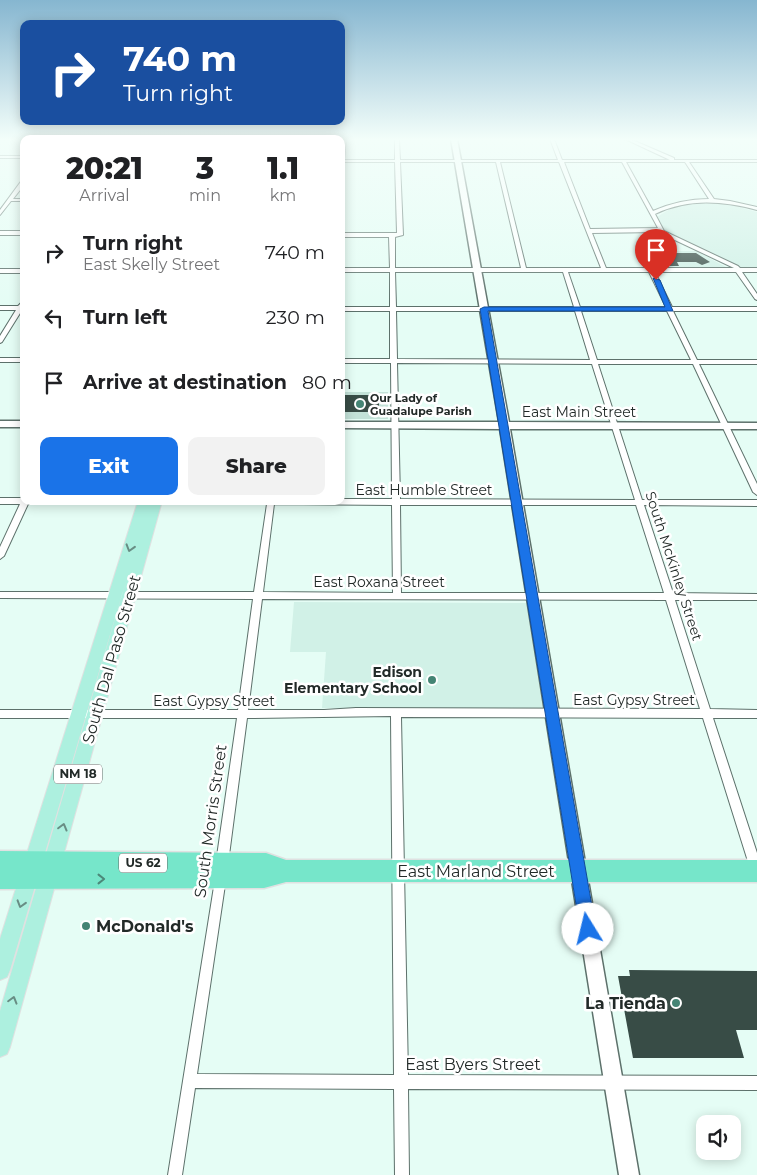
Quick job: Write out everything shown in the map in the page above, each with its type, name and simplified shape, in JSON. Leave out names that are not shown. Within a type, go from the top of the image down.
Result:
[{"type":"highway","name":"East Marland Street","points":[[0,862],[41,870],[221,870],[264,877],[286,871],[757,871]]},
{"type":"highway","name":"East Marland Street","points":[[0,878],[41,870]]},
{"type":"main road","name":"South Dal Paso Street","points":[[0,1047],[41,870],[149,505]]},
{"type":"main road","name":"South Dal Paso Street","points":[[0,970],[41,870]]},
{"type":"street","points":[[0,213],[14,194]]},
{"type":"street","points":[[345,235],[400,235],[398,194]]},
{"type":"street","points":[[464,194],[494,362],[629,1175]]},
{"type":"street","points":[[506,194],[524,270]]},
{"type":"street","points":[[573,194],[604,270]]},
{"type":"street","points":[[641,194],[661,230]]},
{"type":"street","points":[[710,194],[714,200]]},
{"type":"street","points":[[9,200],[20,200]]},
{"type":"street","points":[[652,214],[680,202],[714,200],[757,209]]},
{"type":"street","points":[[588,231],[661,230],[739,270],[757,298]]},
{"type":"street","points":[[0,233],[20,233]]},
{"type":"street","points":[[392,235],[393,425],[397,596]]},
{"type":"street","points":[[345,270],[757,270]]},
{"type":"street","name":"South McKinley Street","points":[[565,270],[757,871]]},
{"type":"street","points":[[651,270],[757,492]]},
{"type":"street","points":[[0,271],[20,271]]},
{"type":"street","points":[[0,308],[20,306]]},
{"type":"street","points":[[0,341],[20,309]]},
{"type":"street","points":[[345,309],[757,309]]},
{"type":"street","points":[[0,360],[20,360]]},
{"type":"street","points":[[345,361],[757,362]]},
{"type":"street","points":[[0,424],[20,424]]},
{"type":"street","name":"East Main Street","points":[[345,425],[757,426]]},
{"type":"street","name":"East Humble Street","points":[[0,501],[20,501]]},
{"type":"street","name":"East Humble Street","points":[[345,502],[757,503]]},
{"type":"street","points":[[0,556],[23,505]]},
{"type":"street","name":"South Morris Street","points":[[175,1175],[221,870],[271,505]]},
{"type":"street","name":"East Roxana Street","points":[[0,595],[121,597],[757,596]]},
{"type":"street","points":[[396,712],[402,1175]]},
{"type":"street","name":"East Gypsy Street","points":[[0,714],[396,712],[757,714]]},
{"type":"street","name":"East Byers Street","points":[[189,1082],[757,1083]]},
{"type":"shaded area","points":[[694,203],[728,204],[757,212],[757,267],[740,267],[666,232],[657,217],[673,207]]},
{"type":"shaded area","points":[[636,251],[696,251],[726,267],[644,268]]},
{"type":"shaded area","points":[[345,392],[388,392],[388,419],[345,419]]},
{"type":"shaded area","name":"Edison Elementary School","points":[[294,602],[527,603],[545,709],[322,708],[326,652],[290,652]]},
{"type":"building","points":[[663,253],[696,253],[710,262],[702,265],[696,262],[677,262],[679,266],[670,266]]},
{"type":"building","name":"Our Lady of Guadalupe Parish","points":[[345,395],[379,395],[379,412],[345,412]]},
{"type":"building","name":"La Tienda","points":[[629,970],[757,971],[757,1030],[736,1030],[744,1058],[633,1058],[618,976],[630,976]]},
{"type":"place","name":"Our Lady of Guadalupe Parish","points":[[360,404]]},
{"type":"place","name":"Edison Elementary School","points":[[432,680]]},
{"type":"place","name":"McDonald's","points":[[86,926]]},
{"type":"place","name":"La Tienda","points":[[676,1003]]},
{"type":"route","points":[[588,929],[484,309],[670,309],[656,280]]}]
